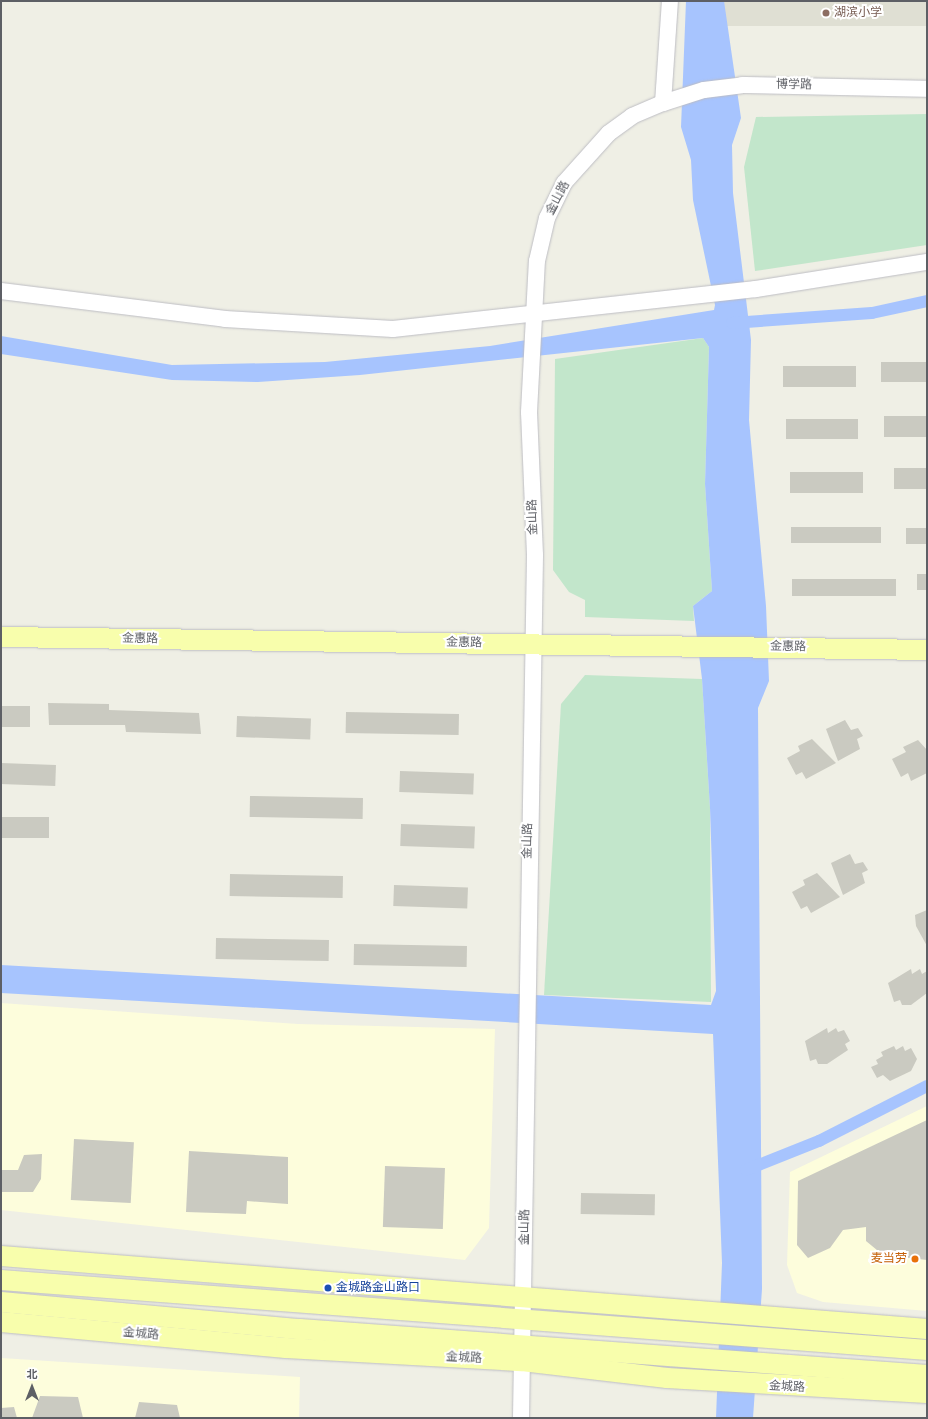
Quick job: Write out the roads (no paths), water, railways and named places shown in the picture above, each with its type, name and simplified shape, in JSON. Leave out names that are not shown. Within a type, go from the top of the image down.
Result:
[{"type":"main road","name":"金惠路","points":[[1,637],[532,643],[927,650]]},
{"type":"main road","points":[[1,1256],[716,1311],[927,1329]]},
{"type":"main road","points":[[109,1264],[177,1294]]},
{"type":"main road","points":[[1,1280],[714,1332],[927,1350]]},
{"type":"main road","name":"金城路","points":[[1,1302],[198,1319],[522,1352],[712,1381],[766,1386],[927,1393]]},
{"type":"main road","points":[[766,1316],[822,1341]]},
{"type":"main road","points":[[198,1319],[286,1348]]},
{"type":"main road","name":"金城路","points":[[1,1322],[286,1348],[711,1357],[927,1375]]},
{"type":"street","points":[[668,102],[670,1]]},
{"type":"street","name":"博学路","points":[[668,102],[742,85],[927,89]]},
{"type":"street","name":"金山路","points":[[521,1418],[526,987],[535,555],[529,412],[532,319],[537,261],[547,218],[564,183],[609,133],[632,116],[668,102]]},
{"type":"street","points":[[1,291],[226,318],[393,329],[532,319],[694,296],[756,290],[927,262]]},
{"type":"water","points":[[686,1],[724,1],[741,118],[732,145],[733,193],[751,340],[749,420],[766,606],[769,681],[758,708],[762,1289],[753,1418],[716,1418],[722,1263],[713,1034],[1,993],[1,965],[711,1005],[716,991],[710,808],[702,679],[693,606],[712,591],[705,484],[709,347],[703,338],[360,375],[258,382],[172,380],[1,354],[1,336],[172,365],[325,362],[490,346],[714,310],[715,305],[693,200],[691,160],[681,127]]},
{"type":"waterway","points":[[732,323],[872,313],[927,301]]},
{"type":"waterway","points":[[746,1170],[819,1141],[927,1086]]},
{"type":"place","name":"湖滨小学","points":[[826,13]]},
{"type":"place","name":"麦当劳","points":[[915,1259]]},
{"type":"place","name":"金城路金山路口","points":[[328,1288]]}]
